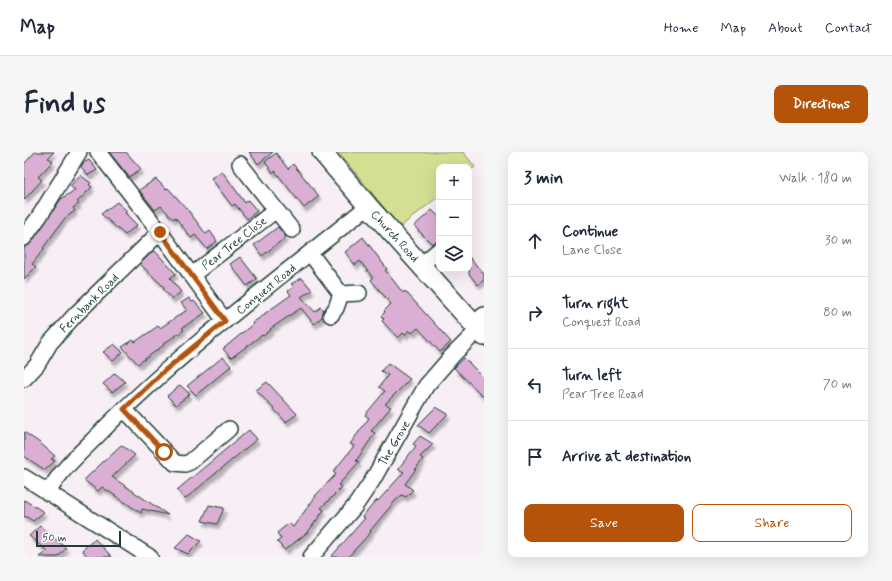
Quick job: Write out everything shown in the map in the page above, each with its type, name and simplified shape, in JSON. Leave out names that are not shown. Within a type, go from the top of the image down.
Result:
[{"type":"main road","name":"Church Road","points":[[324,152],[368,206],[421,265],[480,326]]},
{"type":"street","points":[[24,238],[39,217],[79,152]]},
{"type":"street","points":[[98,152],[160,232],[225,321]]},
{"type":"street","name":"Pear Tree Close","points":[[240,164],[292,230]]},
{"type":"street","name":"Conquest Road","points":[[48,493],[52,485],[65,469],[164,371],[368,206]]},
{"type":"street","name":"Pear Tree Close","points":[[192,275],[276,210]]},
{"type":"street","name":"Fernbank Road","points":[[24,380],[37,365],[50,343],[75,315],[160,232]]},
{"type":"street","points":[[421,265],[436,252]]},
{"type":"street","points":[[310,253],[341,294]]},
{"type":"street","points":[[341,294],[359,293]]},
{"type":"street","points":[[331,315],[336,308],[341,294]]},
{"type":"street","name":"The Grove","points":[[311,557],[359,500],[372,481],[426,386],[480,326]]},
{"type":"street","points":[[124,409],[175,464],[185,464],[190,462],[229,429]]},
{"type":"street","points":[[24,477],[150,557]]},
{"type":"green space","points":[[338,152],[463,152],[475,167],[472,169],[472,164],[436,164],[436,198],[400,227]]},
{"type":"building","points":[[35,152],[54,152],[48,158],[53,161],[38,177],[42,180],[24,200],[24,164]]},
{"type":"building","points":[[109,152],[126,152],[141,169],[129,177]]},
{"type":"building","points":[[249,152],[273,152],[258,164]]},
{"type":"building","points":[[276,153],[288,169],[293,164],[319,196],[304,208],[275,171],[273,173],[265,162]]},
{"type":"building","points":[[89,160],[97,170],[88,175],[81,167],[83,163]]},
{"type":"building","points":[[222,171],[245,203],[248,200],[257,211],[247,219],[235,204],[232,206],[211,178]]},
{"type":"building","points":[[80,175],[91,183],[89,185],[92,187],[77,202],[79,204],[73,208],[75,211],[65,218],[32,264],[36,267],[24,279],[24,248],[31,243],[61,199],[75,190],[70,186]]},
{"type":"building","points":[[156,179],[166,189],[168,188],[187,209],[206,234],[210,231],[217,241],[207,249],[195,235],[191,238],[175,217],[173,219],[161,206],[155,210],[139,190]]},
{"type":"building","points":[[117,202],[127,211],[125,213],[137,225],[125,235],[101,214]]},
{"type":"building","points":[[432,210],[436,214],[436,242],[432,244],[414,226]]},
{"type":"building","points":[[278,227],[286,237],[262,256],[254,245]]},
{"type":"building","points":[[363,237],[387,269],[385,270],[403,293],[405,291],[451,342],[440,352],[418,328],[412,333],[409,330],[405,335],[403,333],[398,338],[382,321],[384,319],[381,316],[391,304],[371,280],[373,278],[360,261],[355,265],[345,252]]},
{"type":"building","points":[[154,250],[176,274],[170,278],[181,292],[172,299],[163,289],[165,288],[140,264]]},
{"type":"building","points":[[240,257],[257,279],[247,286],[230,264]]},
{"type":"building","points":[[472,260],[484,274],[484,280],[478,285],[469,272],[472,272]]},
{"type":"building","points":[[302,278],[312,290],[301,297],[315,312],[321,307],[324,310],[322,317],[314,324],[301,308],[231,358],[223,349],[253,324],[252,323],[291,295],[288,291],[294,287],[291,284]]},
{"type":"building","points":[[189,298],[192,302],[194,301],[205,313],[182,328],[184,330],[163,344],[164,345],[138,364],[122,347],[133,340],[135,342],[158,326],[160,328],[187,310],[181,303]]},
{"type":"building","points":[[114,344],[123,352],[113,361],[103,352]]},
{"type":"building","points":[[223,357],[231,366],[196,395],[187,386]]},
{"type":"building","points":[[464,358],[484,378],[484,397],[454,368]]},
{"type":"building","points":[[388,363],[410,379],[385,404],[391,407],[371,431],[375,433],[356,461],[359,462],[338,485],[342,487],[321,508],[324,510],[308,532],[285,550],[277,542],[281,539],[277,533],[289,523],[293,527],[315,496],[336,474],[333,472],[354,446],[350,444],[369,418],[365,415],[385,391],[379,387],[388,375],[381,371]]},
{"type":"building","points":[[115,373],[125,382],[112,392],[103,384]]},
{"type":"building","points":[[267,382],[297,414],[286,422],[256,390]]},
{"type":"building","points":[[180,385],[190,394],[176,405],[167,396]]},
{"type":"building","points":[[436,407],[448,414],[429,433],[418,425]]},
{"type":"building","points":[[249,430],[257,439],[185,499],[177,490]]},
{"type":"building","points":[[24,432],[55,456],[51,459],[55,461],[45,470],[24,456]]},
{"type":"building","points":[[420,436],[433,444],[420,457],[423,459],[405,484],[413,490],[406,497],[402,495],[395,501],[370,531],[371,532],[348,557],[331,557],[365,518],[362,517],[404,472],[398,469],[416,446],[413,444]]},
{"type":"building","points":[[121,445],[135,455],[112,477],[168,515],[142,509],[141,513],[102,487],[98,491],[84,480]]},
{"type":"building","points":[[24,500],[44,512],[33,521],[27,517],[24,517]]},
{"type":"building","points":[[209,505],[224,508],[217,524],[202,521]]},
{"type":"building","points":[[40,526],[66,548],[58,557],[39,557],[47,551],[29,536]]},
{"type":"building","points":[[189,534],[201,541],[188,554],[175,548]]},
{"type":"building","points":[[95,539],[112,557],[88,557],[82,550]]},
{"type":"route","points":[[160,232],[225,321],[164,371],[124,409],[164,452]]}]
